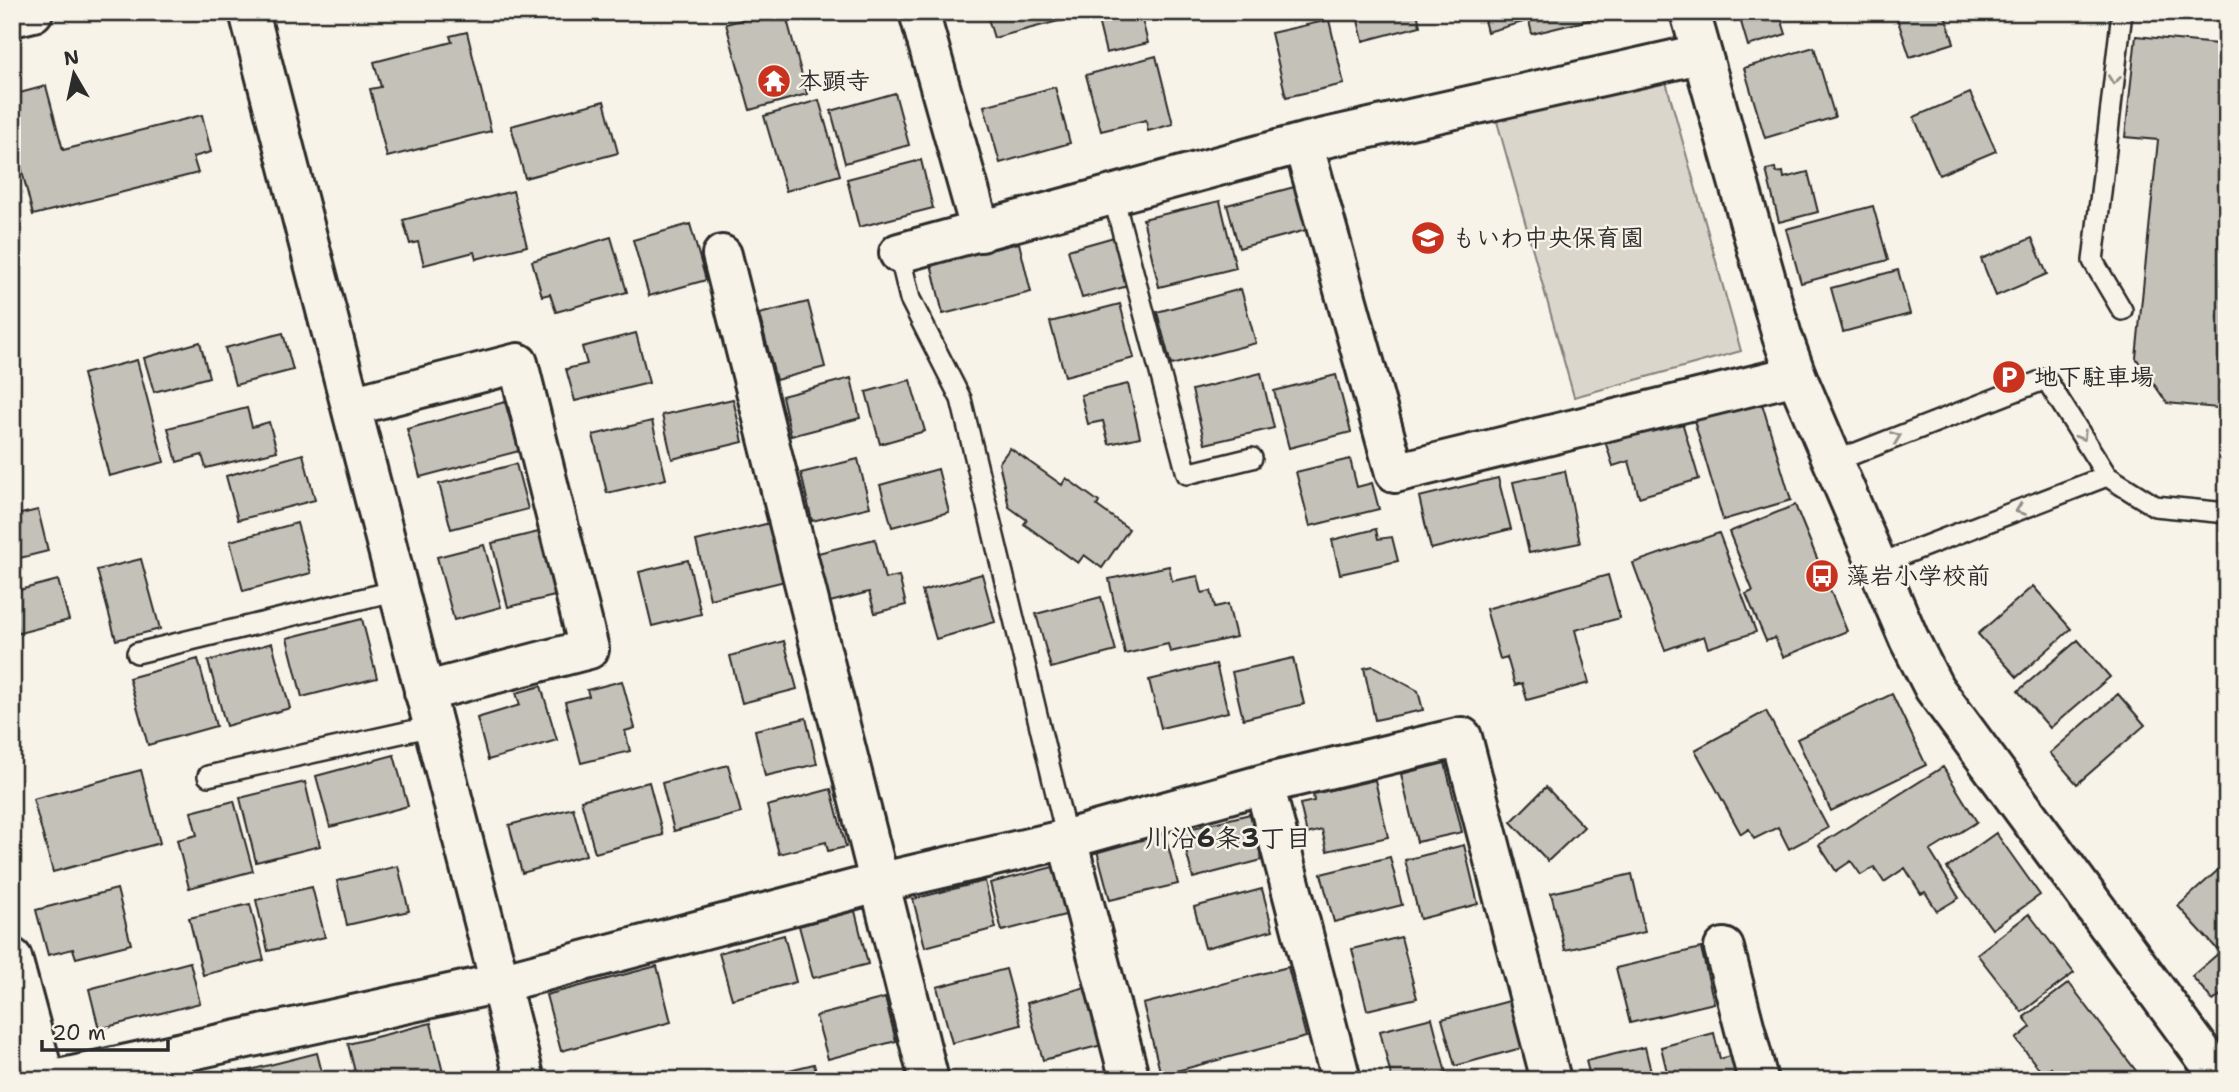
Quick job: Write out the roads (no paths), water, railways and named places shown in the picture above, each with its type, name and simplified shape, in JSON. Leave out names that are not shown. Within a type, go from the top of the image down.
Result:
[{"type":"street","points":[[12,17],[33,12]]},
{"type":"street","points":[[249,12],[525,1080]]},
{"type":"street","points":[[919,12],[981,232]]},
{"type":"street","points":[[1690,12],[1782,336],[1796,375],[1909,639],[1934,688],[2211,1076]]},
{"type":"street","points":[[899,253],[1303,144],[1700,54]]},
{"type":"street","points":[[1303,144],[1395,472],[1796,375]]},
{"type":"street","points":[[722,255],[929,1080]]},
{"type":"street","points":[[351,405],[518,363],[589,649],[429,709]]},
{"type":"street","points":[[54,1080],[500,983],[878,883],[1067,839],[1264,784],[1462,737],[1551,1080]]},
{"type":"street","points":[[1264,784],[1341,1080]]},
{"type":"street","points":[[1067,839],[1129,1080]]},
{"type":"street","points":[[1724,948],[1758,1080]]},
{"type":"street","points":[[12,958],[45,1080]]},
{"type":"lane","points":[[2122,12],[2093,261],[2122,310]]},
{"type":"lane","points":[[1113,196],[1187,474],[1252,458]]},
{"type":"lane","points":[[899,253],[910,299],[961,400],[1067,839]]},
{"type":"lane","points":[[1833,462],[2046,379],[2107,476],[2155,506],[2227,513]]},
{"type":"lane","points":[[1877,565],[2107,476]]},
{"type":"lane","points":[[137,653],[398,590]]},
{"type":"lane","points":[[208,776],[429,709]]},
{"type":"place","name":"本顕寺","points":[[774,81]]},
{"type":"place","name":"もいわ中央保育園","points":[[1428,238]]},
{"type":"place","name":"地下駐車場","points":[[2009,377]]},
{"type":"place","name":"藻岩小学校前","points":[[1822,576]]},
{"type":"district","name":"川沿6条3丁目","points":[[1228,837]]}]
